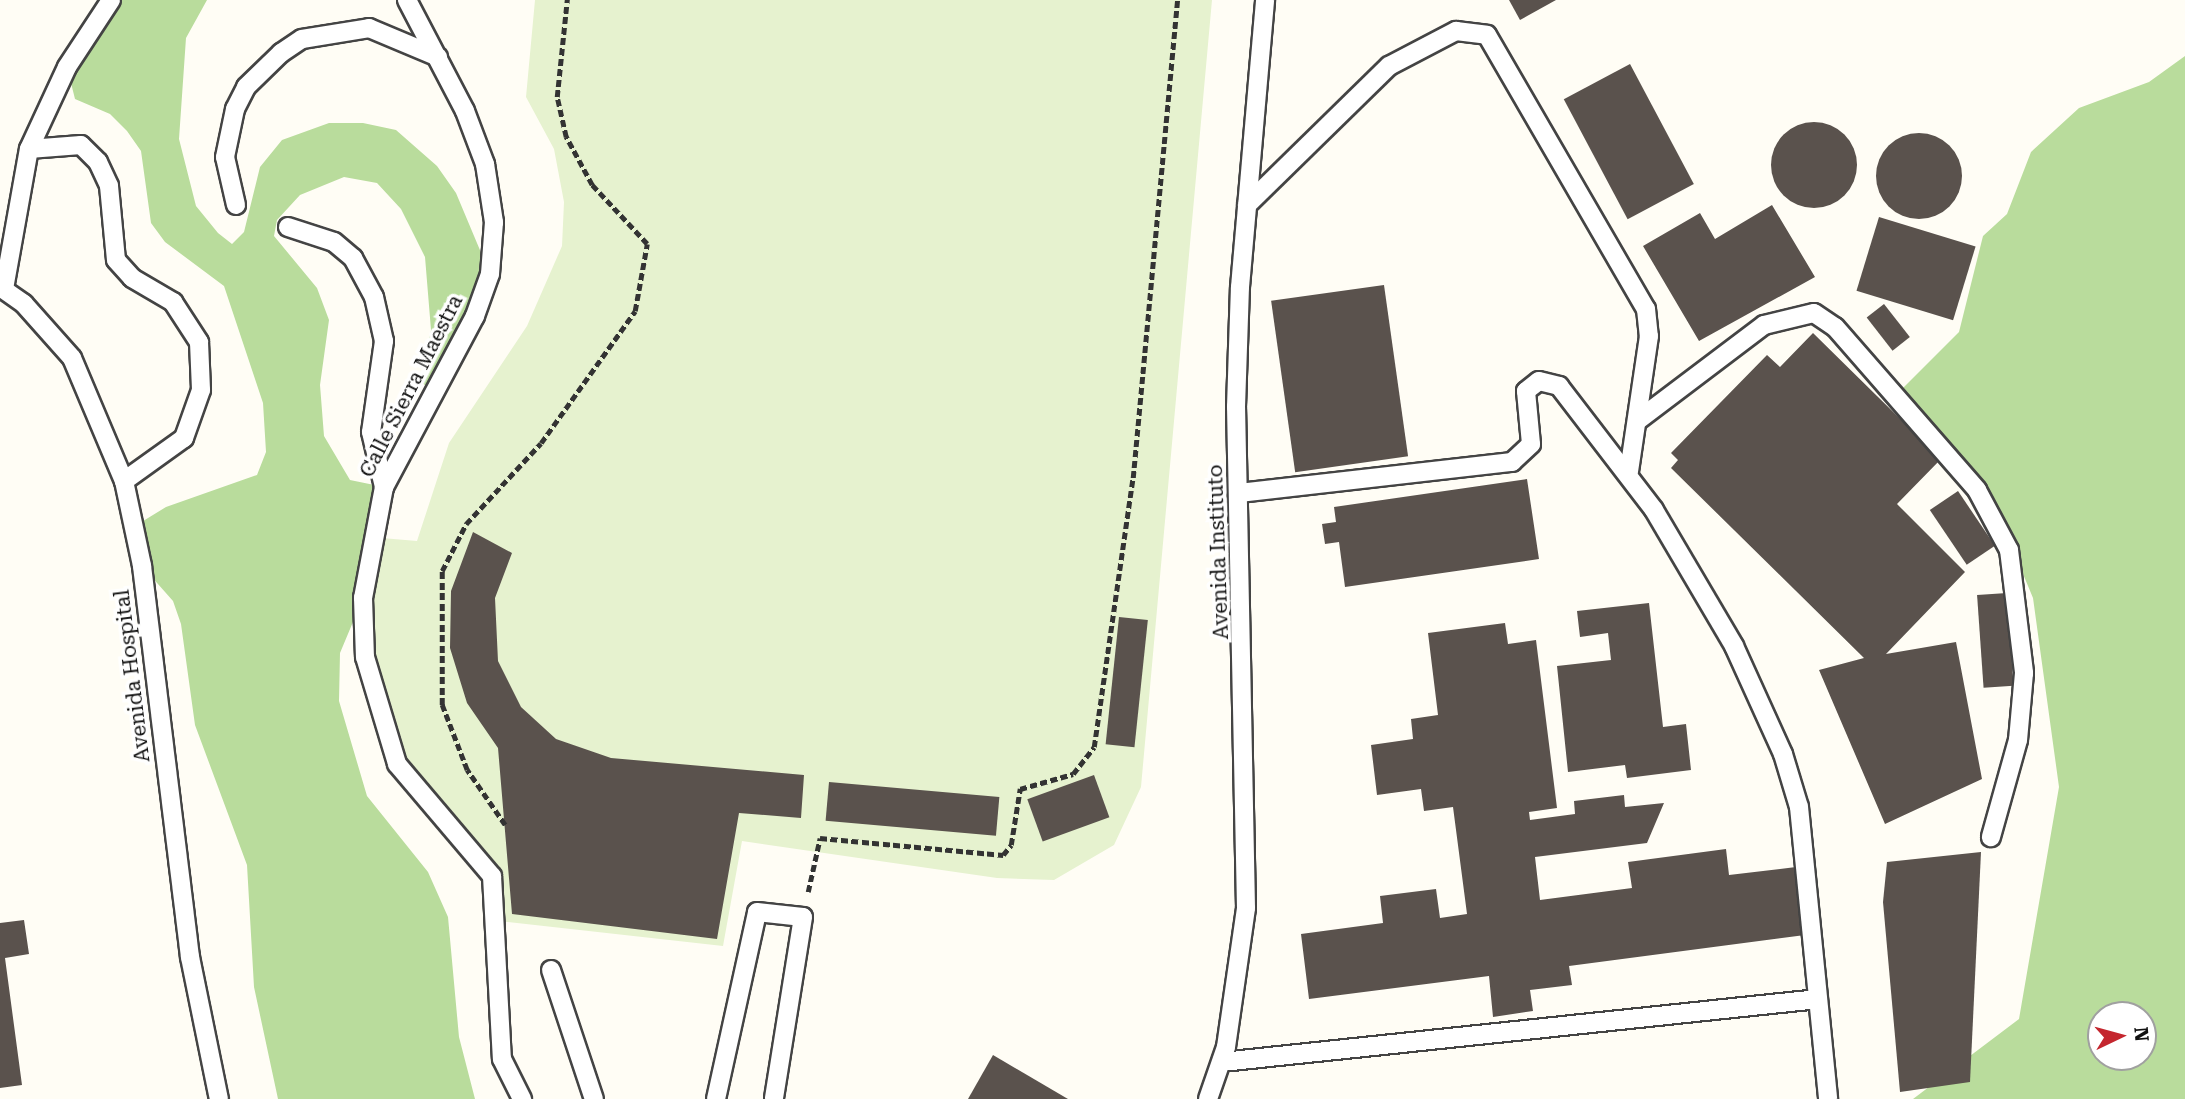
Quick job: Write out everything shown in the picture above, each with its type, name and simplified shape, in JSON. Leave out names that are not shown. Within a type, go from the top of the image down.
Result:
[{"type":"lane","points":[[2,288],[29,149],[66,67],[111,0]]},
{"type":"lane","name":"Calle Sierra Maestra","points":[[407,0],[438,57],[485,164],[494,222],[490,274],[384,487],[363,598],[365,657],[377,712],[397,764],[421,800],[478,853],[492,876],[502,1059],[522,1099]]},
{"type":"lane","name":"Avenida Instituto","points":[[1208,1099],[1222,1062],[1239,981],[1249,846],[1236,407],[1247,205],[1265,0]]},
{"type":"lane","points":[[236,205],[225,158],[235,109],[246,87],[281,53],[302,39],[369,28],[438,57]]},
{"type":"lane","points":[[1247,205],[1389,66],[1443,36],[1472,30],[1487,35],[1646,309],[1649,336],[1629,472]]},
{"type":"lane","points":[[29,149],[81,145],[98,162],[109,186],[116,260],[132,278],[173,302],[200,342],[201,390],[184,438],[124,481]]},
{"type":"lane","points":[[288,227],[334,242],[353,258],[374,297],[384,341],[371,432],[384,487]]},
{"type":"lane","name":"Avenida Hospital","points":[[2,288],[72,358],[124,481],[142,566],[190,957],[219,1099]]},
{"type":"lane","points":[[1637,421],[1764,325],[1814,313],[1835,327],[1977,490],[2009,550],[2024,673],[2018,740],[1991,837]]},
{"type":"lane","points":[[1239,493],[1512,462],[1528,452],[1526,391],[1539,381],[1559,386],[1629,472],[1734,646],[1783,754],[1798,807],[1828,1099]]},
{"type":"lane","points":[[716,1099],[757,912],[803,917],[774,1099]]},
{"type":"lane","points":[[551,970],[594,1099]]},
{"type":"lane","points":[[1222,1062],[1818,999]]},
{"type":"path","points":[[505,825],[467,770],[442,705],[442,570],[466,524],[541,443],[635,311],[647,244],[592,185],[566,137],[557,97],[567,0]]},
{"type":"path","points":[[803,917],[820,838],[1003,855],[1012,845],[1020,789],[1073,774],[1094,747],[1133,478],[1177,0]]},
{"type":"green space","points":[[111,0],[207,0],[186,38],[179,139],[196,206],[218,233],[232,244],[244,232],[260,167],[282,140],[329,123],[363,123],[396,130],[437,166],[456,193],[490,274],[431,390],[421,382],[431,330],[425,257],[401,209],[377,183],[344,177],[300,195],[277,220],[274,236],[317,288],[329,320],[320,385],[324,436],[350,480],[384,487],[363,598],[340,653],[339,701],[367,796],[428,872],[448,917],[459,1037],[475,1099],[278,1099],[254,987],[247,865],[195,725],[181,624],[173,601],[142,566],[135,526],[166,507],[257,475],[266,452],[263,403],[224,286],[165,242],[151,223],[141,151],[127,131],[110,114],[75,99],[67,67]]},
{"type":"green space","points":[[535,0],[1212,0],[1141,787],[1114,845],[1054,880],[997,878],[742,841],[723,946],[498,921],[492,876],[397,764],[365,657],[370,537],[417,541],[449,443],[527,326],[562,246],[564,202],[554,149],[526,97]]},
{"type":"green space","points":[[2185,56],[2185,1099],[1913,1099],[2019,1019],[2059,787],[2033,598],[1999,516],[1891,400],[1959,332],[1983,236],[2007,214],[2031,152],[2079,108],[2149,82]]},
{"type":"building","points":[[1509,0],[1556,0],[1520,20]]},
{"type":"building","points":[[1630,64],[1694,184],[1628,219],[1564,99]]},
{"type":"building","points":[[1814,122],[1830,126],[1844,135],[1853,149],[1857,165],[1853,181],[1844,195],[1830,204],[1814,208],[1798,204],[1784,195],[1775,181],[1771,165],[1775,149],[1784,135],[1798,126]]},
{"type":"building","points":[[1919,133],[1935,137],[1949,146],[1958,160],[1962,176],[1958,192],[1949,206],[1935,215],[1919,219],[1903,215],[1889,206],[1880,192],[1876,176],[1880,160],[1889,146],[1903,137]]},
{"type":"building","points":[[1772,205],[1815,277],[1699,341],[1643,246],[1700,213],[1715,239]]},
{"type":"building","points":[[1879,217],[1976,247],[1953,320],[1856,291]]},
{"type":"building","points":[[1384,285],[1408,456],[1295,472],[1271,301]]},
{"type":"building","points":[[1884,304],[1910,337],[1893,351],[1867,318]]},
{"type":"building","points":[[1813,333],[1941,459],[1897,504],[1965,572],[1886,654],[1956,642],[1982,779],[1885,824],[1819,670],[1864,658],[1671,468],[1678,460],[1671,453],[1767,355],[1780,367]]},
{"type":"building","points":[[1527,479],[1539,559],[1345,587],[1339,542],[1325,544],[1322,524],[1336,522],[1334,507]]},
{"type":"building","points":[[1958,491],[1995,546],[1967,565],[1930,510]]},
{"type":"building","points":[[473,532],[512,553],[495,598],[498,661],[521,707],[556,739],[611,758],[804,775],[801,818],[739,813],[717,939],[512,914],[498,748],[467,703],[450,648],[451,591]]},
{"type":"building","points":[[2007,593],[2013,686],[1984,688],[1977,595]]},
{"type":"building","points":[[1649,603],[1663,727],[1686,724],[1691,770],[1627,778],[1625,765],[1568,772],[1557,666],[1611,660],[1608,633],[1580,637],[1577,611]]},
{"type":"building","points":[[1119,617],[1148,620],[1134,747],[1106,744]]},
{"type":"building","points":[[1505,623],[1508,644],[1536,640],[1557,808],[1529,812],[1530,820],[1575,814],[1574,801],[1624,795],[1625,807],[1664,803],[1647,843],[1535,857],[1540,900],[1632,888],[1628,862],[1726,849],[1729,875],[1796,867],[1805,935],[1569,966],[1572,985],[1530,990],[1533,1011],[1493,1017],[1489,976],[1309,999],[1301,934],[1383,923],[1380,896],[1436,889],[1440,918],[1467,914],[1453,807],[1424,811],[1421,789],[1377,795],[1371,745],[1413,739],[1411,719],[1438,715],[1428,633]]},
{"type":"building","points":[[1094,775],[1109,817],[1043,842],[1027,799]]},
{"type":"building","points":[[829,782],[999,797],[996,836],[826,821]]},
{"type":"building","points":[[1981,852],[1970,1082],[1900,1092],[1883,902],[1887,862]]},
{"type":"building","points":[[24,920],[29,954],[5,958],[22,1085],[0,1088],[0,923]]},
{"type":"building","points":[[993,1055],[1068,1099],[968,1099]]}]
